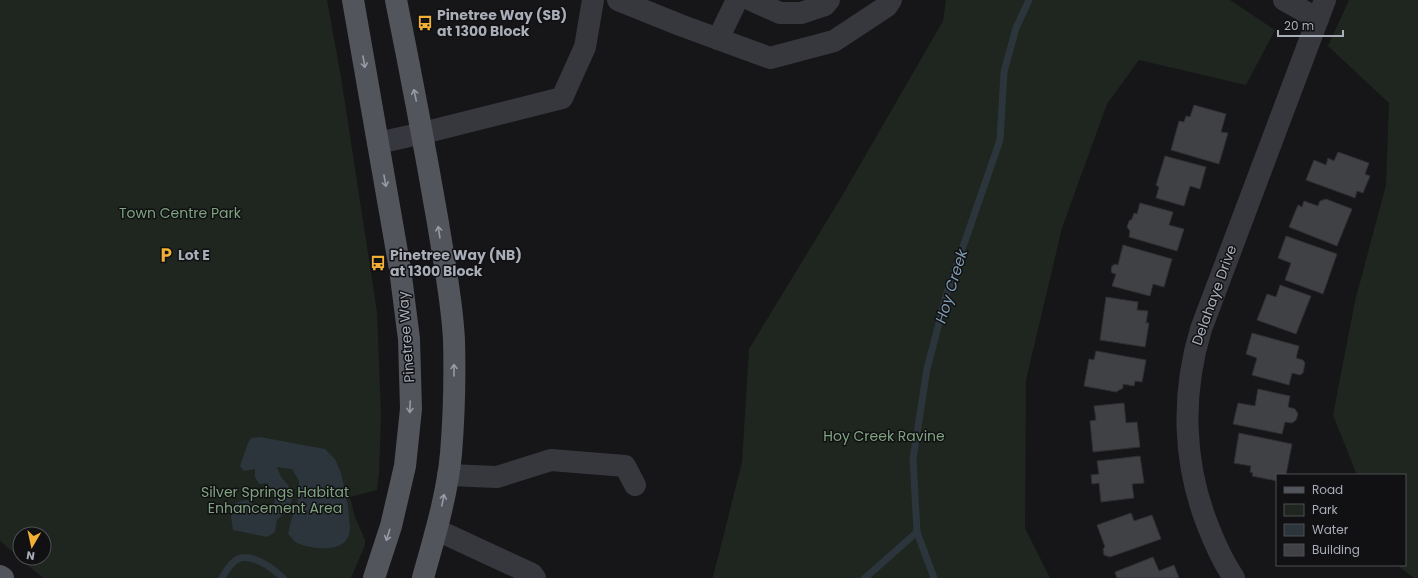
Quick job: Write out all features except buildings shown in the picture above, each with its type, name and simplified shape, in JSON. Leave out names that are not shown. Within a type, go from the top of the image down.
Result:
[{"type":"main road","name":"Pinetree Way","points":[[353,0],[400,269],[408,331],[411,408],[405,466],[391,526],[374,578]]},
{"type":"main road","points":[[396,0],[423,133],[448,285],[454,339],[454,393],[451,454],[437,530],[422,578]]},
{"type":"street","points":[[378,143],[562,98],[585,47],[593,0]]},
{"type":"street","points":[[618,0],[680,25],[770,58],[834,41],[887,6],[891,0]]},
{"type":"street","points":[[718,39],[737,0]]},
{"type":"street","points":[[751,0],[780,13],[801,13],[825,5],[829,0]]},
{"type":"street","points":[[1284,0],[1322,9]]},
{"type":"street","name":"Delahaye Drive","points":[[1234,578],[1214,542],[1194,481],[1187,429],[1187,406],[1190,374],[1200,330],[1322,9]]},
{"type":"street","points":[[448,475],[497,477],[551,460],[626,466],[635,485]]},
{"type":"street","points":[[437,530],[532,574],[535,578]]},
{"type":"green space","name":"Town Centre Park","points":[[0,0],[327,0],[341,77],[377,312],[381,416],[379,472],[377,490],[350,497],[355,517],[365,540],[365,545],[351,578],[43,578],[29,566],[52,566],[52,526],[12,526],[12,551],[0,541]]},
{"type":"green space","name":"Hoy Creek Ravine","points":[[946,0],[1230,0],[1275,30],[1246,85],[1139,60],[1107,104],[1062,228],[1026,380],[1025,528],[1050,578],[712,578],[742,462],[749,349],[842,196],[943,21]]},
{"type":"green space","points":[[1349,0],[1418,0],[1418,578],[1414,578],[1398,566],[1406,566],[1406,474],[1357,474],[1333,415],[1355,301],[1386,185],[1389,103],[1328,46]]},
{"type":"water","points":[[260,437],[325,449],[335,459],[341,473],[348,506],[350,529],[348,537],[344,543],[330,548],[312,547],[297,543],[288,534],[292,517],[297,505],[299,481],[292,469],[277,467],[281,477],[288,485],[292,499],[288,510],[277,520],[275,532],[267,537],[233,530],[231,517],[235,503],[248,500],[261,511],[269,510],[275,501],[267,483],[259,484],[255,477],[255,469],[244,471],[240,466],[251,438]]},
{"type":"waterway","name":"Hoy Creek","points":[[934,578],[917,532],[913,459],[927,369],[946,296],[1000,140],[1004,72],[1016,28],[1029,0]]},
{"type":"waterway","points":[[865,578],[917,532]]},
{"type":"waterway","points":[[222,578],[230,566],[236,560],[242,558],[255,559],[274,570],[283,578]]},
{"type":"place","name":"Pinetree Way (SB) at 1300 Block","points":[[425,23]]},
{"type":"place","name":"Lot E","points":[[166,255]]},
{"type":"place","name":"Pinetree Way (NB) at 1300 Block","points":[[378,263]]},
{"type":"park label","name":"Silver Springs Habitat Enhancement Area","points":[[275,500]]}]
